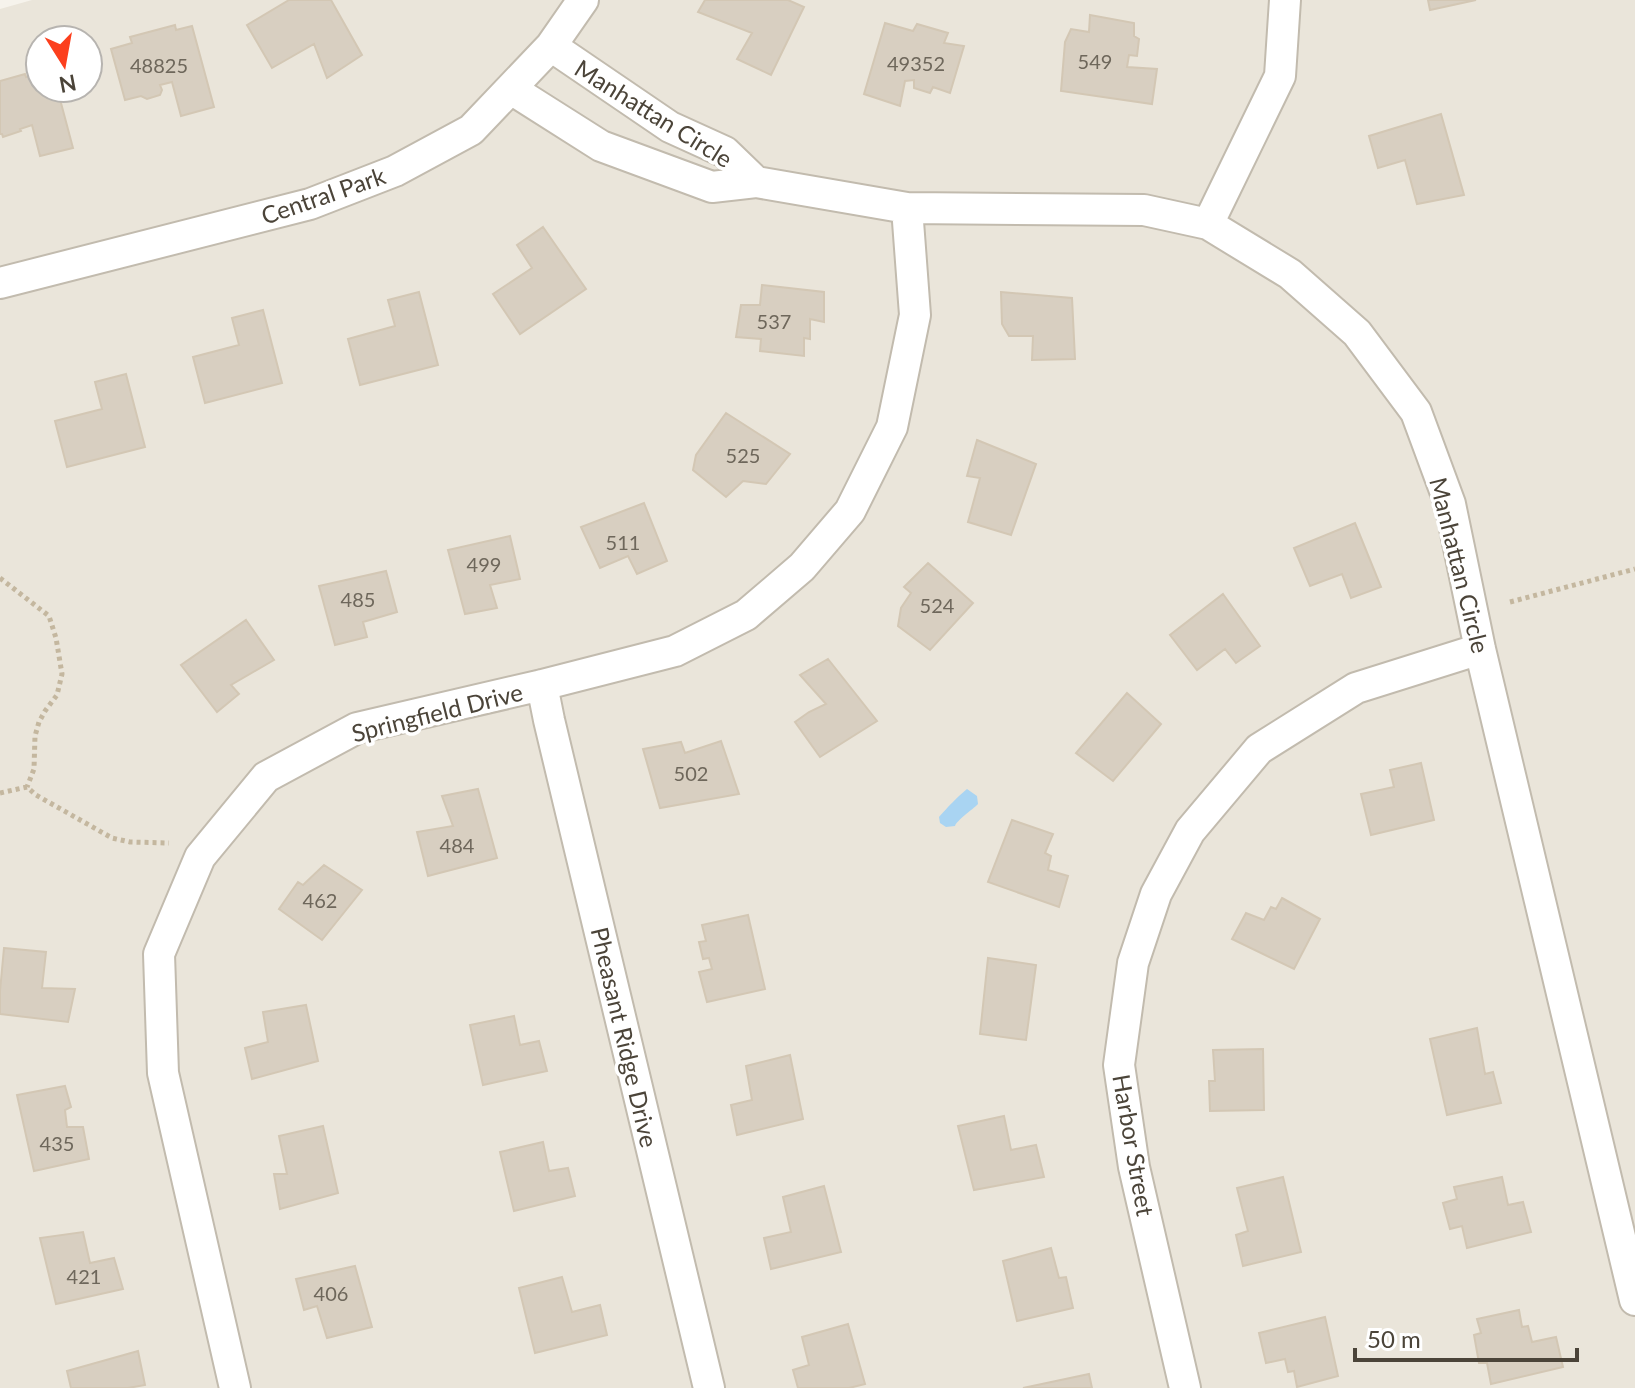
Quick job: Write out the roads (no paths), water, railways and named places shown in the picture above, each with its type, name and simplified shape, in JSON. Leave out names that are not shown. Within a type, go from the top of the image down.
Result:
[{"type":"street","name":"Central Park","points":[[0,283],[310,204],[395,171],[471,130],[551,46],[583,0]]},
{"type":"street","points":[[1208,224],[1280,76],[1285,0]]},
{"type":"street","name":"Manhattan Circle","points":[[551,46],[670,127],[725,152],[756,182]]},
{"type":"street","name":"Manhattan Circle","points":[[511,89],[601,146],[712,187],[756,182],[907,208],[1144,210],[1208,224],[1290,274],[1357,333],[1416,412],[1450,504],[1480,649],[1635,1300]]},
{"type":"street","name":"Springfield Drive","points":[[235,1388],[163,1073],[159,954],[200,857],[266,777],[357,728],[675,651],[746,615],[802,567],[850,511],[892,427],[915,315],[907,208]]},
{"type":"street","name":"Harbor Street","points":[[1185,1388],[1134,1167],[1119,1065],[1133,963],[1156,894],[1190,831],[1259,749],[1356,688],[1480,649]]},
{"type":"street","name":"Pheasant Ridge Drive","points":[[542,685],[709,1388]]},
{"type":"water","points":[[967,789],[977,796],[978,804],[955,826],[946,827],[940,823],[939,817]]}]
